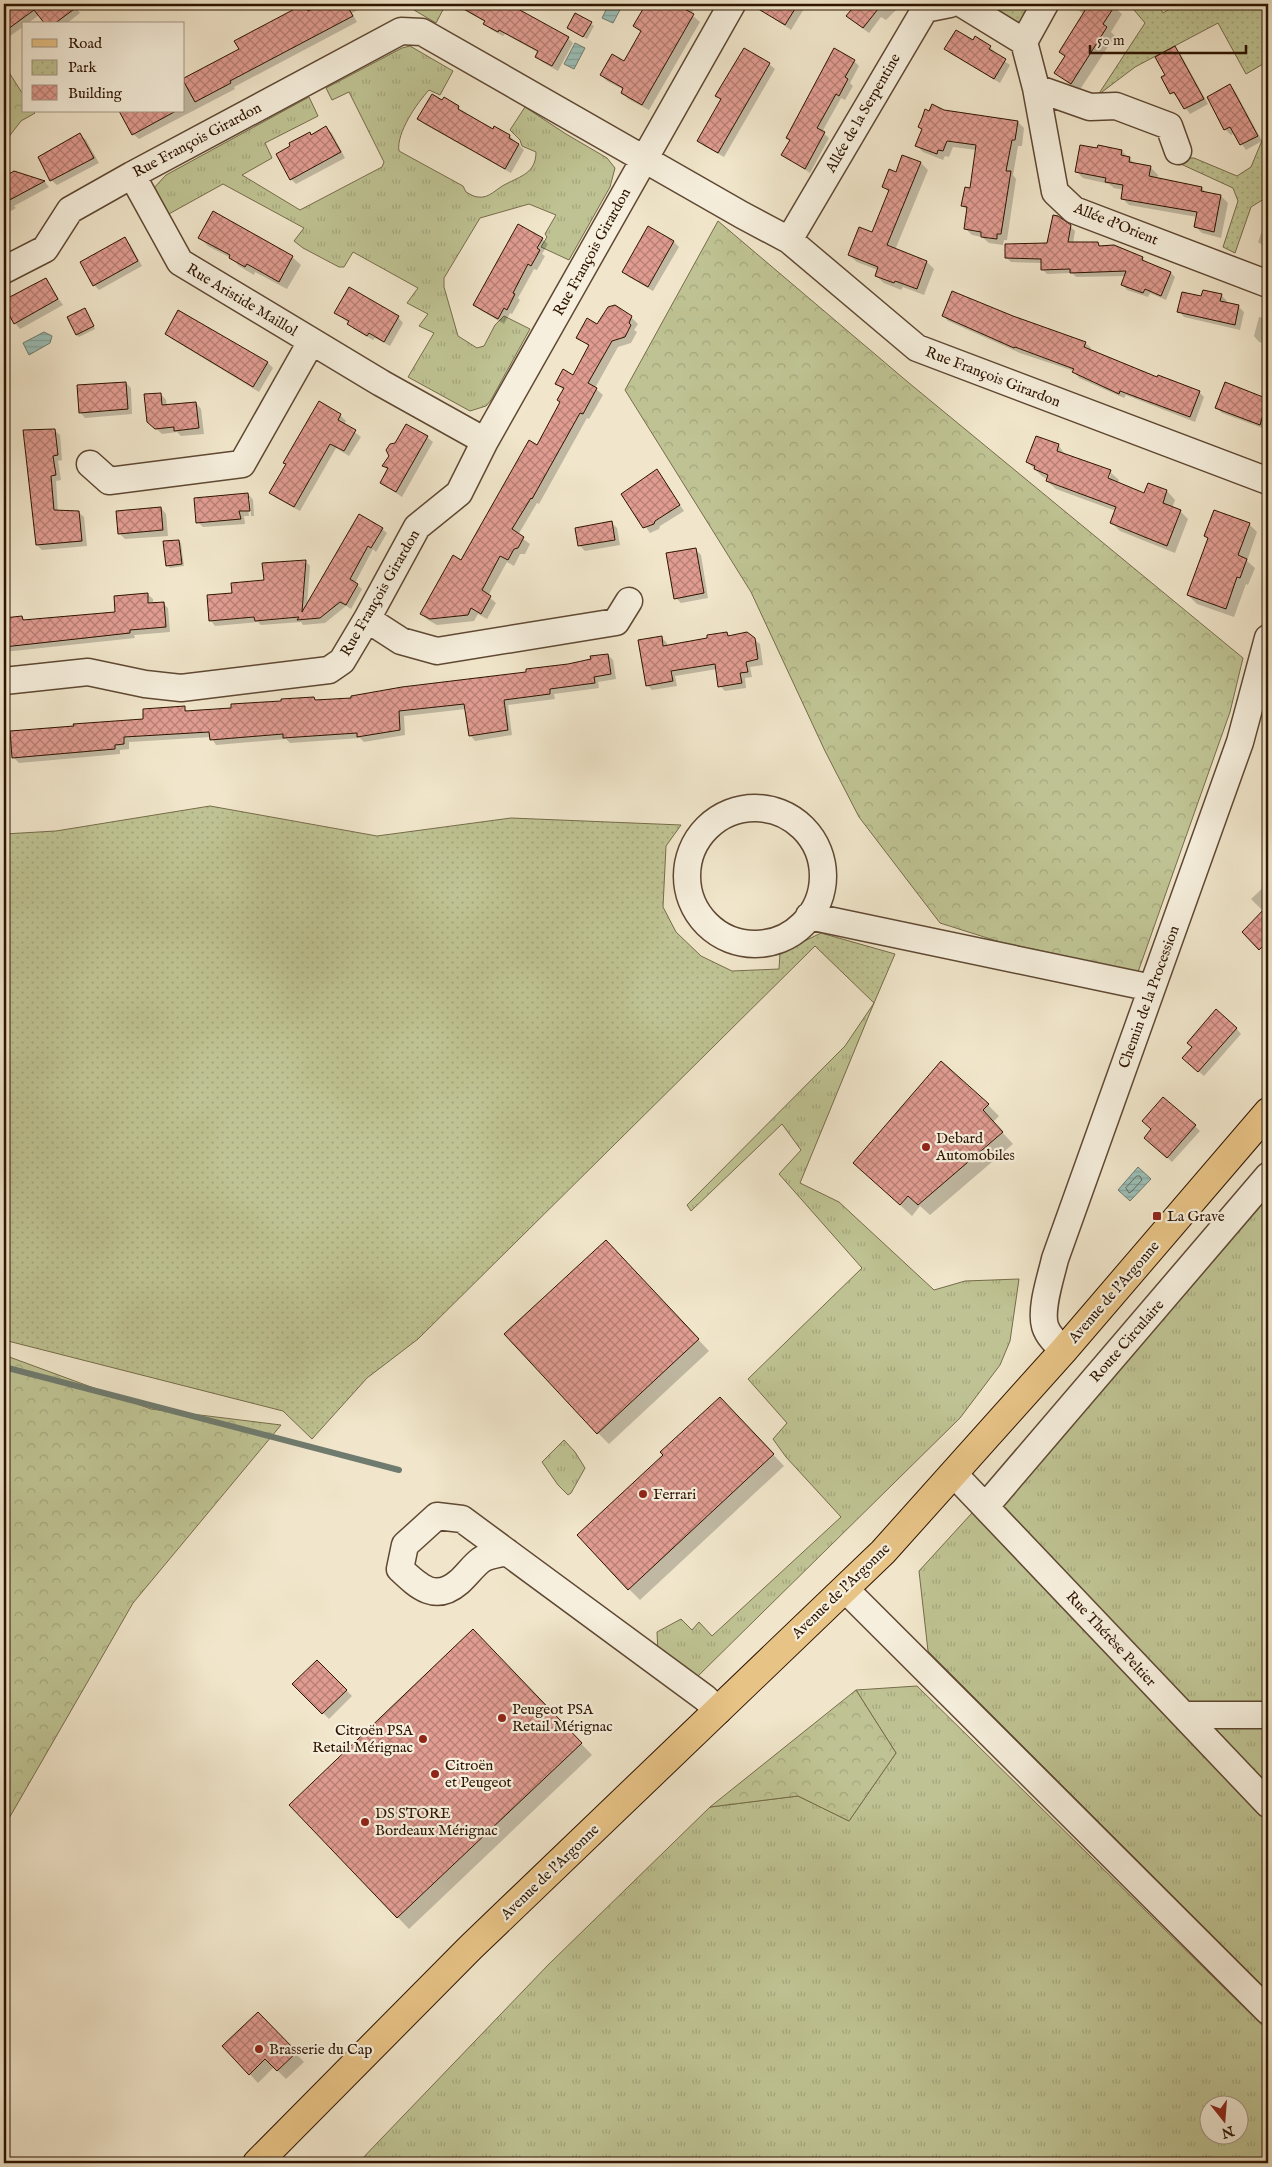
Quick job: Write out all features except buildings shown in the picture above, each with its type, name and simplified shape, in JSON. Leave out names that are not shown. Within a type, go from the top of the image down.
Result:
[{"type":"main road","name":"Avenue de l'Argonne","points":[[257,2163],[471,1947],[883,1552],[1064,1350],[1268,1112]]},
{"type":"main road","name":"Avenue de l'Argonne","points":[[236,2163],[269,2132],[381,2039]]},
{"type":"main road","points":[[276,2163],[342,2078]]},
{"type":"street","points":[[644,158],[732,4]]},
{"type":"street","name":"Allée de la Serpentine","points":[[789,240],[924,9],[950,4]]},
{"type":"street","points":[[962,4],[1024,42],[1045,4]]},
{"type":"street","name":"Rue François Girardon","points":[[4,270],[45,249],[70,210],[401,31],[422,32],[789,240],[917,348],[1268,481]]},
{"type":"street","name":"Allée d'Orient","points":[[1024,42],[1036,88],[1055,192],[1074,210],[1268,284]]},
{"type":"street","points":[[1036,88],[1090,107],[1116,106],[1169,126],[1178,151]]},
{"type":"street","name":"Rue François Girardon","points":[[4,681],[88,672],[145,684],[181,688],[329,670],[342,661],[368,619],[417,527],[459,493],[485,441],[644,158]]},
{"type":"street","name":"Rue Aristide Maillol","points":[[132,175],[180,262],[311,342],[485,441]]},
{"type":"street","name":"Rue Aristide Maillol","points":[[90,464],[109,481],[242,464],[311,342]]},
{"type":"street","points":[[368,619],[401,641],[437,651],[616,622],[629,602]]},
{"type":"street","name":"Chemin de la Procession","points":[[1064,1350],[1052,1339],[1045,1325],[1045,1310],[1055,1259],[1240,742],[1268,638]]},
{"type":"street","points":[[765,808],[787,815],[806,830],[818,850],[823,872],[820,895],[810,916],[794,932],[774,941],[753,944],[731,940],[712,929],[696,909],[688,894],[686,872],[691,851],[702,832],[720,817],[741,809],[765,808]]},
{"type":"street","points":[[810,916],[1152,988]]},
{"type":"street","name":"Route Circulaire","points":[[982,1502],[991,1500],[1268,1176]]},
{"type":"street","name":"Rue Thérèse Peltier","points":[[954,1474],[1268,1804]]},
{"type":"street","points":[[507,1552],[705,1698],[718,1711]]},
{"type":"street","points":[[844,1589],[1268,2011]]},
{"type":"street","points":[[1184,1715],[1268,1715]]},
{"type":"green space","points":[[417,4],[446,4],[436,23],[414,10]]},
{"type":"green space","points":[[981,4],[1032,4],[1018,26]]},
{"type":"green space","points":[[1129,4],[1158,4],[1163,13],[1178,4],[1268,4],[1268,61],[1246,74],[1218,23],[1135,67],[1098,95],[1145,23]]},
{"type":"green space","points":[[410,46],[453,71],[440,95],[429,90],[413,110],[404,127],[399,151],[463,186],[466,192],[476,197],[486,196],[527,173],[533,165],[536,152],[522,146],[520,140],[510,130],[525,107],[607,158],[615,168],[610,187],[569,260],[541,247],[547,237],[545,234],[556,215],[529,204],[480,218],[444,278],[444,287],[458,336],[477,348],[484,346],[495,325],[504,316],[530,329],[491,400],[486,406],[470,411],[408,377],[434,333],[419,326],[428,314],[407,303],[418,288],[353,252],[344,267],[339,267],[303,248],[294,241],[304,228],[223,184],[167,215],[152,190],[166,175],[309,97],[318,116],[265,143],[272,158],[242,175],[300,210],[382,167],[384,162],[349,92],[332,100],[326,88],[402,48]]},
{"type":"green space","points":[[10,74],[22,93],[22,112],[35,113],[21,121],[4,143],[4,75]]},
{"type":"green space","points":[[1268,126],[1268,159],[1262,175],[1268,185],[1268,201],[1264,199],[1251,207],[1235,253],[1223,247],[1238,201],[1233,188],[1170,159],[1194,158],[1237,176],[1251,167]]},
{"type":"green space","points":[[718,221],[909,383],[1243,658],[1230,712],[1138,972],[1000,942],[940,923],[859,817],[825,751],[751,592],[625,390]]},
{"type":"green space","points":[[210,806],[377,836],[511,818],[681,825],[666,846],[663,907],[676,932],[701,956],[732,971],[779,969],[780,953],[821,933],[895,954],[874,1003],[815,946],[418,1339],[367,1378],[312,1439],[283,1411],[4,1340],[4,834],[56,831]]},
{"type":"green space","points":[[874,1003],[800,1183],[839,1202],[934,1290],[965,1281],[1019,1279],[1010,1341],[1000,1365],[960,1418],[695,1679],[658,1653],[657,1632],[681,1619],[692,1630],[699,1622],[712,1636],[841,1517],[786,1457],[773,1439],[787,1423],[748,1379],[862,1268],[779,1174],[801,1150],[782,1124],[691,1211],[687,1205],[845,1046]]},
{"type":"green space","points":[[1268,1189],[1268,1991],[928,1651],[919,1571]]},
{"type":"green space","points":[[4,1355],[151,1409],[281,1425],[133,1603],[4,1827]]},
{"type":"green space","points":[[564,1440],[575,1452],[585,1468],[568,1495],[558,1485],[542,1462]]},
{"type":"green space","points":[[917,1686],[1268,2031],[1268,2163],[358,2163],[548,1965],[710,1807],[798,1796],[849,1821],[896,1753],[856,1690]]},
{"type":"green space","points":[[856,1690],[896,1753],[849,1821],[798,1796],[710,1807]]},
{"type":"water","points":[[609,4],[630,4],[627,8],[622,6],[613,23],[602,18]]},
{"type":"water","points":[[575,43],[585,48],[574,69],[564,64]]},
{"type":"water","points":[[44,332],[52,336],[50,343],[29,355],[23,343]]},
{"type":"water","points":[[1138,1167],[1151,1179],[1130,1201],[1118,1190]]},
{"type":"waterway","points":[[4,1367],[399,1470]]},
{"type":"place","name":"Debard Automobiles","points":[[926,1147]]},
{"type":"place","name":"La Grave","points":[[1157,1216]]},
{"type":"place","name":"Ferrari","points":[[643,1494]]},
{"type":"place","name":"Peugeot PSA Retail Mérignac","points":[[502,1718]]},
{"type":"place","name":"Citroën PSA Retail Mérignac","points":[[423,1739]]},
{"type":"place","name":"Citroën et Peugeot","points":[[435,1774]]},
{"type":"place","name":"DS STORE Bordeaux Mérignac","points":[[365,1822]]},
{"type":"place","name":"Brasserie du Cap","points":[[259,2049]]}]
